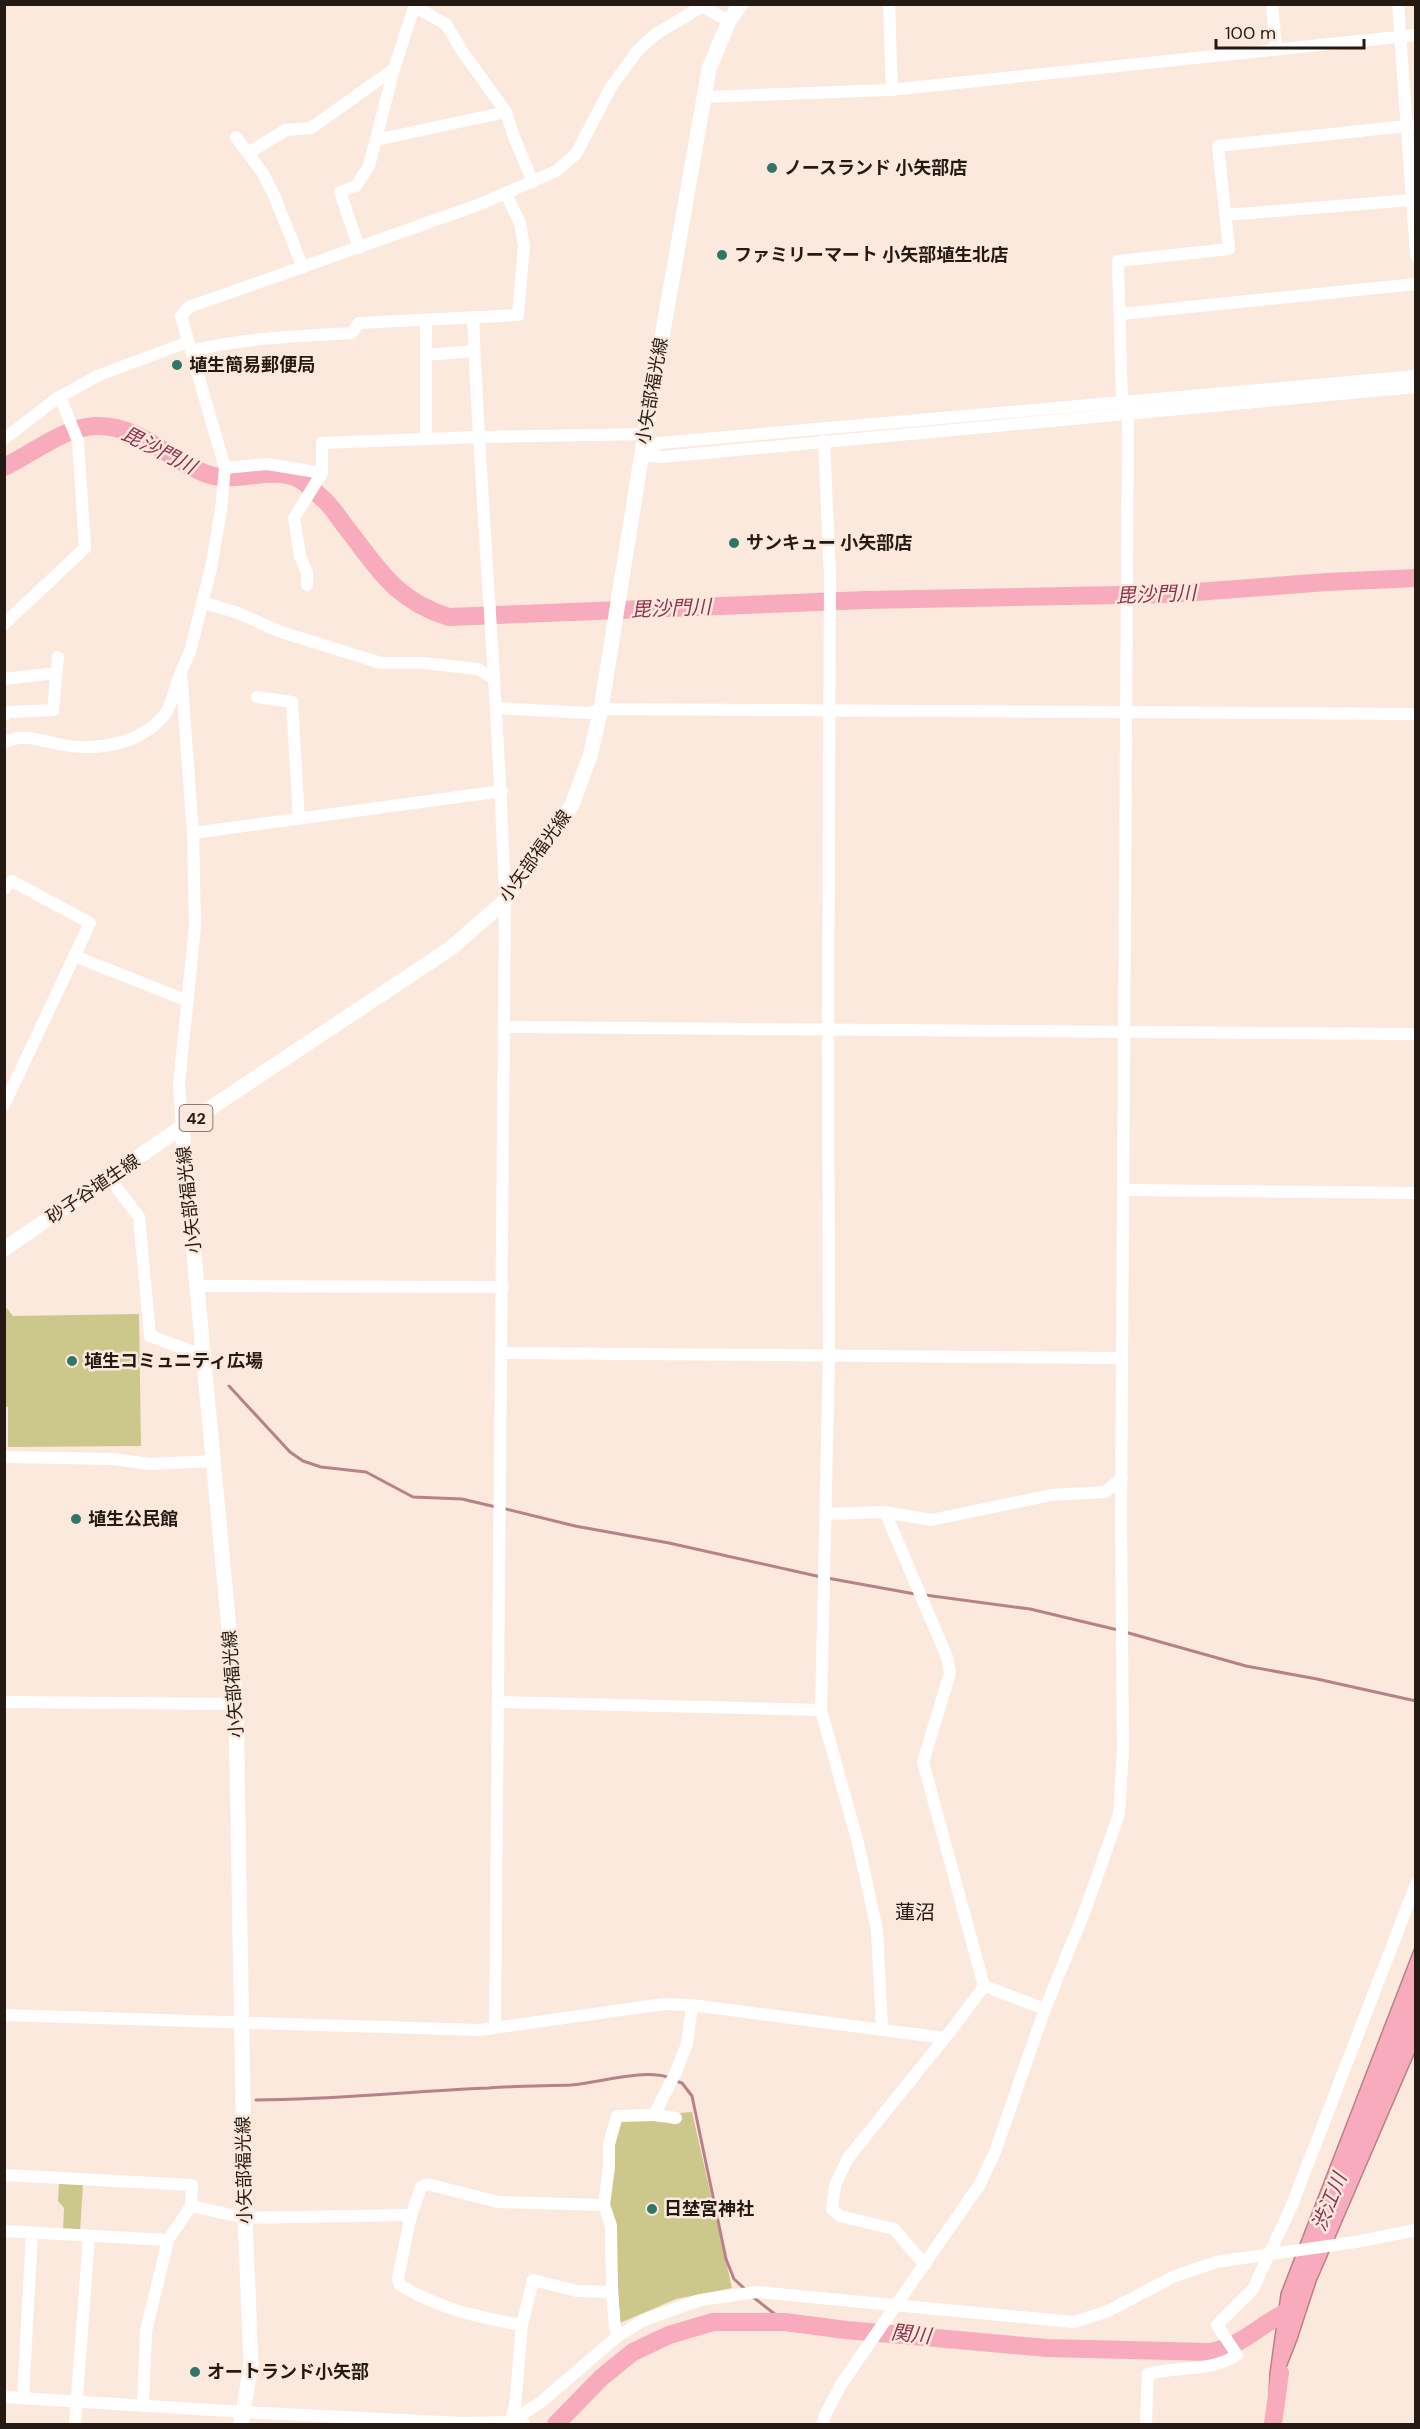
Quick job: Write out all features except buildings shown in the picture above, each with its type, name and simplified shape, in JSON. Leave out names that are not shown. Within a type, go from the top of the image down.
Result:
[{"type":"main road","name":"小矢部福光線","points":[[242,2418],[251,2365],[245,2218],[236,1704],[182,1127],[451,948],[505,901],[572,805],[590,756],[601,709],[641,455],[709,69],[729,21],[741,4]]},
{"type":"main road","name":"砂子谷埴生線","points":[[4,1249],[110,1179],[182,1127]]},
{"type":"street","points":[[889,4],[892,90]]},
{"type":"street","points":[[1272,4],[1276,48]]},
{"type":"street","points":[[1398,4],[1411,125],[1411,200],[1416,256]]},
{"type":"street","points":[[359,248],[340,192],[356,186],[369,166],[394,69],[415,6],[446,24],[462,51],[506,112],[533,182]]},
{"type":"street","points":[[4,743],[12,739],[36,737],[76,747],[106,747],[134,739],[166,713],[190,652],[211,568],[225,468],[181,316],[189,307],[506,194],[556,171],[576,154],[611,87],[638,50],[656,34],[700,6],[729,21]]},
{"type":"street","points":[[704,97],[892,90],[1416,35]]},
{"type":"street","points":[[248,153],[286,130],[310,128],[394,69]]},
{"type":"street","points":[[376,140],[506,112]]},
{"type":"street","points":[[824,2424],[825,2415],[842,2383],[895,2304],[925,2265],[985,2174],[995,2152],[1045,2009],[1086,1908],[1119,1814],[1123,1750],[1122,1358],[1128,414],[1122,402],[1118,261],[1229,249],[1218,146],[1411,125]]},
{"type":"street","points":[[236,137],[262,172],[274,195],[303,267]]},
{"type":"street","points":[[4,439],[60,397],[97,376],[190,347],[276,337],[352,333],[359,323],[518,315],[524,246],[520,223],[506,194]]},
{"type":"street","points":[[1226,215],[1411,200]]},
{"type":"street","points":[[1121,314],[1416,284]]},
{"type":"street","points":[[473,317],[478,437],[502,790],[505,901],[495,2027]]},
{"type":"street","points":[[426,320],[426,439]]},
{"type":"street","points":[[426,355],[474,351]]},
{"type":"street","points":[[641,455],[659,443],[1416,376]]},
{"type":"street","points":[[641,455],[662,456],[1416,387]]},
{"type":"street","points":[[4,624],[85,548],[78,441],[60,397]]},
{"type":"street","points":[[307,585],[307,573],[300,556],[294,518],[322,472],[322,443],[645,434]]},
{"type":"street","points":[[824,441],[830,575],[828,710],[829,1356],[821,1710],[858,1843],[877,1930],[882,2028]]},
{"type":"street","points":[[225,468],[267,464],[322,472]]},
{"type":"street","points":[[202,602],[238,613],[281,632],[381,663],[423,663],[478,669],[494,679]]},
{"type":"street","points":[[4,715],[10,712],[53,710],[58,657]]},
{"type":"street","points":[[181,671],[193,833],[195,926],[179,1083],[182,1127]]},
{"type":"street","points":[[4,679],[56,673]]},
{"type":"street","points":[[257,697],[292,702],[299,819]]},
{"type":"street","points":[[496,708],[589,713],[601,709],[1416,714]]},
{"type":"street","points":[[193,833],[502,790]]},
{"type":"street","points":[[4,889],[12,881],[90,923],[4,1105]]},
{"type":"street","points":[[74,956],[188,1000]]},
{"type":"street","points":[[505,1027],[1416,1034]]},
{"type":"street","points":[[110,1179],[139,1217],[150,1335],[204,1356]]},
{"type":"street","points":[[1124,1190],[1416,1193]]},
{"type":"street","points":[[197,1286],[503,1287]]},
{"type":"street","points":[[502,1353],[1122,1358]]},
{"type":"street","points":[[4,1457],[114,1459],[149,1464],[214,1461]]},
{"type":"street","points":[[826,1514],[885,1512],[931,1520],[1051,1495],[1105,1492],[1122,1478]]},
{"type":"street","points":[[885,1512],[947,1657],[950,1673],[923,1762],[984,1986]]},
{"type":"street","points":[[4,1702],[236,1704]]},
{"type":"street","points":[[498,1702],[821,1710]]},
{"type":"street","points":[[1146,2424],[1148,2374],[1167,2369],[1211,2366],[1237,2355],[1216,2325],[1253,2289],[1272,2254],[1416,1884]]},
{"type":"street","points":[[984,1986],[1045,2009]]},
{"type":"street","points":[[925,2265],[894,2229],[840,2216],[832,2209],[835,2185],[848,2158],[984,1986]]},
{"type":"street","points":[[4,2015],[228,2020],[242,2024],[480,2030],[664,2004],[692,2004],[944,2038]]},
{"type":"street","points":[[654,2115],[676,2072],[687,2044],[692,2004]]},
{"type":"street","points":[[618,2336],[615,2328],[612,2292],[611,2226],[604,2205],[609,2167],[609,2144],[617,2116],[654,2115],[676,2118]]},
{"type":"street","points":[[4,2175],[192,2185],[191,2206],[168,2240],[146,2331],[143,2406]]},
{"type":"street","points":[[522,2325],[475,2317],[411,2292],[400,2285],[398,2278],[411,2215],[421,2187],[427,2184],[498,2202],[604,2205]]},
{"type":"street","points":[[191,2206],[245,2218],[411,2215]]},
{"type":"street","points":[[510,2422],[541,2402],[618,2336],[644,2320],[700,2300],[757,2292],[1074,2322],[1108,2311],[1175,2276],[1216,2262],[1356,2242],[1416,2230]]},
{"type":"street","points":[[4,2231],[168,2240]]},
{"type":"street","points":[[23,2398],[32,2233]]},
{"type":"street","points":[[75,2424],[89,2236]]},
{"type":"street","points":[[510,2422],[515,2406],[522,2325],[533,2280],[577,2290],[612,2292]]},
{"type":"street","points":[[4,2397],[143,2406],[242,2418],[524,2424]]},
{"type":"shaded area","name":"埴生コミュニティ広場","points":[[5,1306],[13,1316],[139,1314],[141,1446],[8,1447],[8,1407],[4,1406]]},
{"type":"shaded area","points":[[692,2112],[732,2288],[676,2299],[620,2323],[615,2229],[604,2206],[617,2118]]},
{"type":"shaded area","points":[[59,2183],[83,2184],[80,2232],[63,2230],[64,2208],[58,2201]]},
{"type":"water","points":[[1415,1947],[1415,2052],[1316,2282],[1297,2340],[1268,2414],[1270,2372],[1281,2293]]},
{"type":"waterway","name":"毘沙門川","points":[[4,467],[71,431],[95,426],[126,431],[193,468],[218,477],[266,474],[290,476],[304,482],[328,504],[378,569],[401,592],[414,602],[449,617],[866,600],[1170,594],[1416,578]]},
{"type":"waterway","points":[[229,1386],[290,1452],[303,1461],[321,1467],[366,1472],[413,1497],[462,1499],[496,1507]]},
{"type":"waterway","points":[[502,1508],[575,1526],[669,1543],[821,1577]]},
{"type":"waterway","points":[[827,1578],[915,1594]]},
{"type":"waterway","points":[[925,1595],[1030,1609],[1118,1630]]},
{"type":"waterway","points":[[1125,1632],[1246,1666],[1416,1701]]},
{"type":"waterway","points":[[256,2100],[571,2085],[634,2075],[659,2075],[670,2078]]},
{"type":"waterway","points":[[676,2081],[682,2083],[692,2096],[726,2259],[734,2279],[746,2290]]},
{"type":"waterway","points":[[753,2297],[785,2322]]},
{"type":"waterway","name":"関川","points":[[556,2424],[602,2377],[633,2352],[669,2335],[713,2322],[785,2322],[846,2330],[1047,2348],[1210,2352],[1242,2340],[1289,2311]]},
{"type":"waterway","name":"渋江川","points":[[1273,2424],[1280,2373]]},
{"type":"place","name":"ノースランド 小矢部店","points":[[772,168]]},
{"type":"place","name":"ファミリーマート 小矢部埴生北店","points":[[722,255]]},
{"type":"place","name":"埴生簡易郵便局","points":[[177,365]]},
{"type":"place","name":"サンキュー 小矢部店","points":[[734,543]]},
{"type":"place","name":"埴生コミュニティ広場","points":[[72,1361]]},
{"type":"place","name":"埴生公民館","points":[[76,1519]]},
{"type":"place","name":"日埜宮神社","points":[[652,2209]]},
{"type":"place","name":"オートランド小矢部","points":[[195,2372]]},
{"type":"district","name":"蓮沼","points":[[915,1912]]}]
